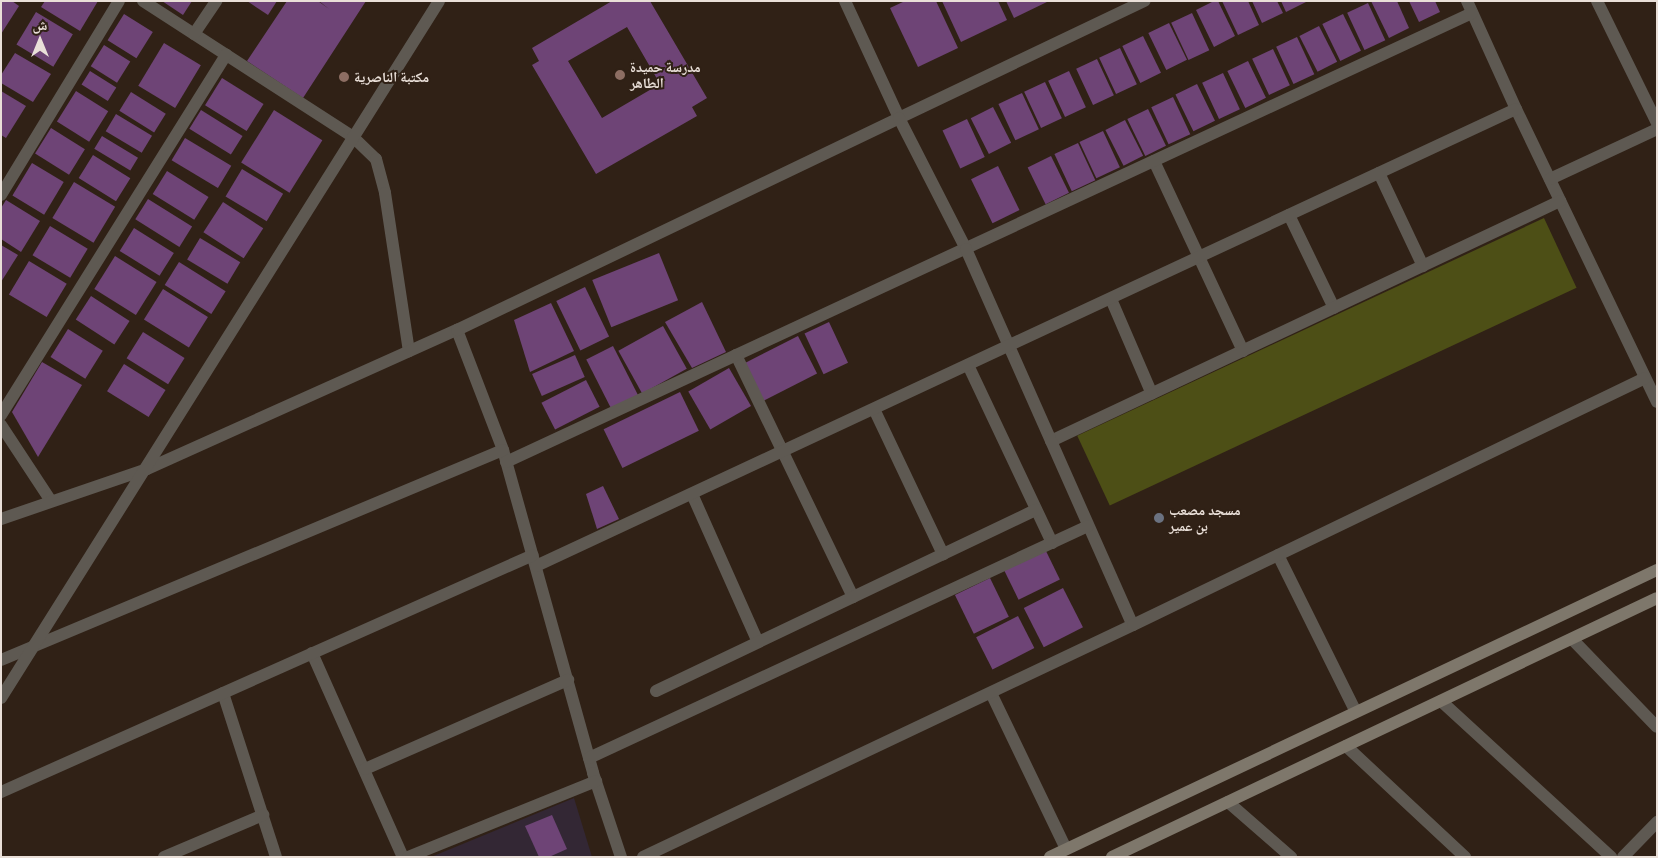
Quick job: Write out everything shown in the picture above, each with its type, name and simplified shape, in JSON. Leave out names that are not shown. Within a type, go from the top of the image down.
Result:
[{"type":"main road","points":[[1050,857],[1657,570]]},
{"type":"main road","points":[[1112,857],[1657,598]]},
{"type":"street","points":[[1,195],[119,1]]},
{"type":"street","points":[[143,1],[353,137],[376,160],[385,193],[409,351]]},
{"type":"street","points":[[194,34],[216,1]]},
{"type":"street","points":[[1,698],[147,469],[439,1]]},
{"type":"street","points":[[845,1],[899,118],[966,249],[1133,625]]},
{"type":"street","points":[[1,519],[147,469],[457,330],[1144,1]]},
{"type":"street","points":[[1597,1],[1657,124]]},
{"type":"street","points":[[1,660],[505,456],[736,355],[1154,161],[1470,7],[1516,109],[1657,402]]},
{"type":"street","points":[[1,415],[226,55]]},
{"type":"street","points":[[1,792],[312,653],[692,494],[1516,109]]},
{"type":"street","points":[[1550,179],[1657,128]]},
{"type":"street","points":[[1154,161],[1243,351]]},
{"type":"street","points":[[1379,173],[1423,266]]},
{"type":"street","points":[[1051,441],[1560,201]]},
{"type":"street","points":[[1289,215],[1334,308]]},
{"type":"street","points":[[1110,299],[1152,394]]},
{"type":"street","points":[[457,330],[505,456],[589,758],[621,857]]},
{"type":"street","points":[[736,355],[852,597]]},
{"type":"street","points":[[968,365],[1052,543]]},
{"type":"street","points":[[644,857],[991,693],[1645,378]]},
{"type":"street","points":[[874,409],[943,554]]},
{"type":"street","points":[[1,424],[51,501]]},
{"type":"street","points":[[692,494],[758,642]]},
{"type":"street","points":[[656,691],[1036,510]]},
{"type":"street","points":[[589,758],[1088,526]]},
{"type":"street","points":[[1278,555],[1356,712]]},
{"type":"street","points":[[1572,639],[1657,726]]},
{"type":"street","points":[[312,653],[403,857]]},
{"type":"street","points":[[365,769],[568,680]]},
{"type":"street","points":[[223,693],[276,857]]},
{"type":"street","points":[[991,693],[1066,849]]},
{"type":"street","points":[[1441,701],[1611,857]]},
{"type":"street","points":[[1346,746],[1465,857]]},
{"type":"street","points":[[408,857],[596,781]]},
{"type":"street","points":[[1228,802],[1291,857]]},
{"type":"street","points":[[164,857],[263,815]]},
{"type":"street","points":[[1622,857],[1657,822]]},
{"type":"shaded area","points":[[1544,218],[1577,288],[1110,505],[1077,436]]},
{"type":"shaded area","points":[[574,798],[592,857],[431,857]]},
{"type":"building","points":[[1,1],[12,1],[19,6],[1,34]]},
{"type":"building","points":[[45,1],[98,1],[80,31],[41,7]]},
{"type":"building","points":[[162,1],[192,1],[183,15]]},
{"type":"building","points":[[247,1],[277,1],[268,15]]},
{"type":"building","points":[[287,1],[318,1],[329,9],[319,1],[366,1],[303,98],[247,61]]},
{"type":"building","points":[[612,1],[650,1],[707,98],[692,107],[697,116],[596,174],[532,65],[539,61],[532,48]],"holes":[[[627,27],[660,84],[602,118],[568,61]]]},
{"type":"building","points":[[905,1],[936,1],[958,48],[918,67],[890,8]]},
{"type":"building","points":[[942,1],[998,1],[1007,20],[961,42]]},
{"type":"building","points":[[1006,1],[1049,1],[1014,18]]},
{"type":"building","points":[[1214,1],[1218,1],[1235,36],[1214,47],[1196,10]]},
{"type":"building","points":[[1222,1],[1248,1],[1259,25],[1238,35]]},
{"type":"building","points":[[1252,1],[1277,1],[1283,13],[1262,23]]},
{"type":"building","points":[[1281,1],[1308,1],[1286,12]]},
{"type":"building","points":[[1371,1],[1397,1],[1409,28],[1389,38]]},
{"type":"building","points":[[1409,1],[1435,1],[1440,12],[1419,22]]},
{"type":"building","points":[[1368,3],[1385,40],[1364,50],[1347,13]]},
{"type":"building","points":[[36,12],[73,34],[53,67],[16,45]]},
{"type":"building","points":[[1192,13],[1209,50],[1188,60],[1171,23]]},
{"type":"building","points":[[124,14],[153,32],[136,58],[108,40]]},
{"type":"building","points":[[1343,14],[1361,51],[1340,61],[1322,24]]},
{"type":"building","points":[[1169,23],[1187,60],[1166,70],[1148,33]]},
{"type":"building","points":[[1319,26],[1337,62],[1318,72],[1299,36]]},
{"type":"building","points":[[1143,36],[1161,73],[1140,83],[1122,46]]},
{"type":"building","points":[[1297,37],[1314,74],[1293,84],[1276,47]]},
{"type":"building","points":[[164,43],[201,65],[175,108],[138,86]]},
{"type":"building","points":[[104,45],[130,61],[117,83],[91,66]]},
{"type":"building","points":[[1120,48],[1137,84],[1116,94],[1099,58]]},
{"type":"building","points":[[1273,49],[1290,85],[1269,95],[1252,59]]},
{"type":"building","points":[[15,53],[51,74],[33,102],[1,83],[1,75]]},
{"type":"building","points":[[1097,59],[1114,95],[1093,105],[1076,69]]},
{"type":"building","points":[[1248,61],[1266,98],[1245,108],[1227,71]]},
{"type":"building","points":[[90,71],[116,87],[108,101],[82,85]]},
{"type":"building","points":[[1069,71],[1086,107],[1065,117],[1048,81]]},
{"type":"building","points":[[1223,73],[1240,109],[1219,119],[1202,83]]},
{"type":"building","points":[[222,78],[264,104],[247,131],[205,105]]},
{"type":"building","points":[[1045,82],[1062,118],[1041,128],[1024,92]]},
{"type":"building","points":[[1197,84],[1215,121],[1193,131],[1175,95]]},
{"type":"building","points":[[1,91],[26,106],[6,138],[1,135]]},
{"type":"building","points":[[76,91],[108,111],[89,142],[57,122]]},
{"type":"building","points":[[131,92],[166,114],[154,132],[119,111]]},
{"type":"building","points":[[1022,93],[1039,129],[1015,140],[998,104]]},
{"type":"building","points":[[1173,97],[1190,134],[1169,144],[1151,107]]},
{"type":"building","points":[[993,107],[1011,143],[989,154],[971,118]]},
{"type":"building","points":[[1148,109],[1166,146],[1145,156],[1127,119]]},
{"type":"building","points":[[201,110],[243,136],[231,155],[189,129]]},
{"type":"building","points":[[274,110],[322,140],[289,193],[241,163]]},
{"type":"building","points":[[116,114],[152,136],[142,153],[106,131]]},
{"type":"building","points":[[967,119],[985,157],[960,168],[943,130]]},
{"type":"building","points":[[1125,120],[1143,156],[1124,166],[1105,130]]},
{"type":"building","points":[[51,128],[85,149],[69,175],[35,153]]},
{"type":"building","points":[[1103,131],[1120,167],[1096,178],[1079,142]]},
{"type":"building","points":[[102,136],[138,158],[130,170],[94,149]]},
{"type":"building","points":[[185,138],[231,166],[218,188],[172,160]]},
{"type":"building","points":[[1078,143],[1095,180],[1072,191],[1054,154]]},
{"type":"building","points":[[93,155],[130,178],[116,201],[79,178]]},
{"type":"building","points":[[1051,156],[1069,193],[1046,204],[1028,167]]},
{"type":"building","points":[[32,163],[64,182],[44,215],[12,196]]},
{"type":"building","points":[[998,166],[1019,210],[993,223],[971,179]]},
{"type":"building","points":[[242,169],[283,194],[267,221],[226,196]]},
{"type":"building","points":[[167,171],[209,197],[194,220],[153,194]]},
{"type":"building","points":[[74,182],[115,207],[94,243],[52,218]]},
{"type":"building","points":[[148,199],[192,227],[179,247],[135,219]]},
{"type":"building","points":[[6,200],[40,221],[21,252],[1,239],[1,208]]},
{"type":"building","points":[[223,202],[263,228],[244,258],[203,232]]},
{"type":"building","points":[[50,226],[88,249],[70,278],[32,255]]},
{"type":"building","points":[[134,228],[174,253],[160,276],[120,251]]},
{"type":"building","points":[[200,238],[240,262],[227,284],[187,259]]},
{"type":"building","points":[[1,245],[18,255],[1,282]]},
{"type":"building","points":[[659,253],[678,300],[611,327],[592,280]]},
{"type":"building","points":[[115,256],[157,282],[136,315],[94,289]]},
{"type":"building","points":[[29,261],[67,284],[47,317],[9,294]]},
{"type":"building","points":[[179,262],[226,291],[211,314],[165,285]]},
{"type":"building","points":[[585,287],[609,336],[580,350],[556,301]]},
{"type":"building","points":[[163,289],[208,317],[189,348],[144,320]]},
{"type":"building","points":[[91,296],[130,321],[114,345],[76,319]]},
{"type":"building","points":[[702,302],[726,352],[692,368],[665,322]]},
{"type":"building","points":[[551,303],[574,351],[530,372],[514,320]]},
{"type":"building","points":[[829,322],[848,363],[824,374],[805,333]]},
{"type":"building","points":[[663,326],[687,369],[642,394],[618,351]]},
{"type":"building","points":[[68,329],[103,351],[85,379],[51,357]]},
{"type":"building","points":[[143,332],[185,358],[168,384],[127,358]]},
{"type":"building","points":[[798,336],[817,373],[764,401],[745,363]]},
{"type":"building","points":[[613,346],[638,395],[611,409],[586,360]]},
{"type":"building","points":[[575,355],[585,377],[542,396],[532,374]]},
{"type":"building","points":[[42,362],[82,385],[38,457],[12,412]]},
{"type":"building","points":[[124,364],[166,390],[149,417],[107,391]]},
{"type":"building","points":[[729,368],[751,406],[710,430],[688,392]]},
{"type":"building","points":[[586,380],[600,407],[555,429],[541,403]]},
{"type":"building","points":[[680,392],[699,431],[622,468],[604,429]]},
{"type":"building","points":[[603,486],[619,519],[597,529],[586,494]]},
{"type":"building","points":[[1045,549],[1060,580],[1019,600],[1004,569]]},
{"type":"building","points":[[990,578],[1009,617],[974,634],[955,595]]},
{"type":"building","points":[[1063,588],[1083,627],[1044,647],[1024,608]]},
{"type":"building","points":[[1018,616],[1034,648],[992,669],[976,637]]},
{"type":"building","points":[[552,815],[567,849],[549,857],[539,857],[525,826]]},
{"type":"place","name":"مدرسة حميدة الطاهر","points":[[620,75]]},
{"type":"place","name":"مكتبة الناصرية","points":[[344,77]]},
{"type":"place","name":"مسجد مصعب بن عمير","points":[[1159,518]]}]
